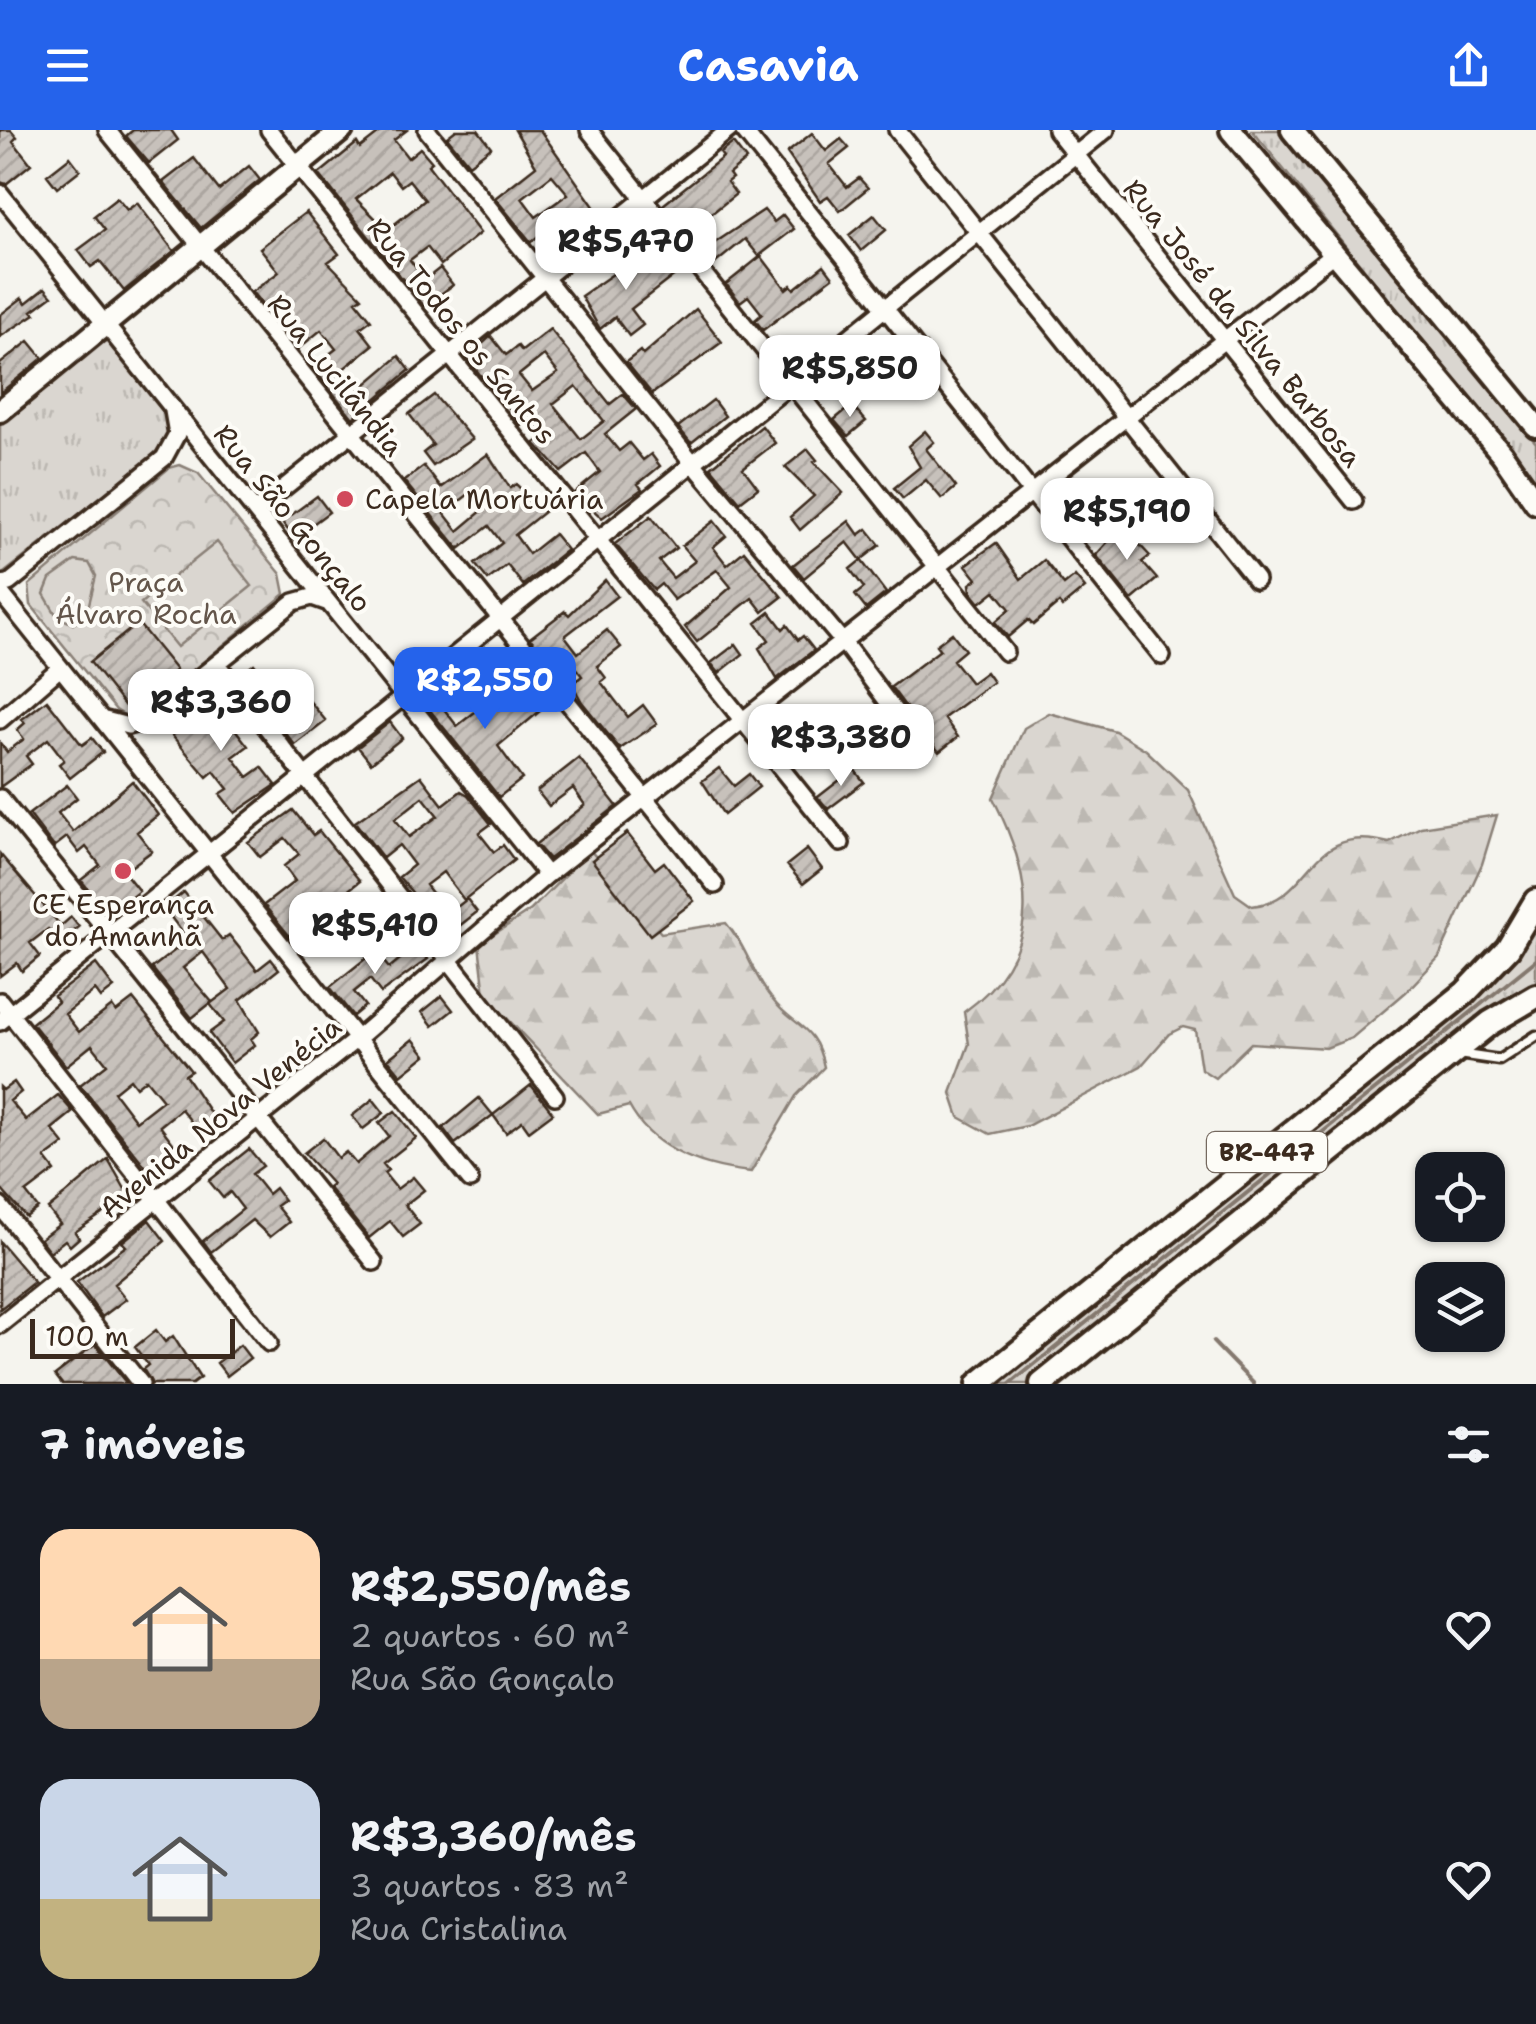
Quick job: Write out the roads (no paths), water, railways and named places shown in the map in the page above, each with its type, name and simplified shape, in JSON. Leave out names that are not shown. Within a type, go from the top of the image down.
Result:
[{"type":"main road","points":[[2,406],[342,130]]},
{"type":"main road","points":[[1231,130],[1502,454],[1536,503]]},
{"type":"main road","points":[[1292,130],[1536,426]]},
{"type":"main road","name":"BR-447","points":[[978,1384],[1465,993],[1508,948],[1536,901]]},
{"type":"main road","name":"BR-447","points":[[1042,1384],[1453,1053],[1536,996]]},
{"type":"street","name":"Rua Lucilândia","points":[[107,130],[715,884]]},
{"type":"street","name":"Rua Todos os Santos","points":[[269,130],[841,843]]},
{"type":"street","points":[[428,130],[692,462],[843,642],[914,737]]},
{"type":"street","points":[[588,130],[1005,652]]},
{"type":"street","points":[[255,511],[729,130]]},
{"type":"street","points":[[742,130],[1162,656]]},
{"type":"street","points":[[897,130],[1256,580]]},
{"type":"street","name":"Rua José da Silva Barbosa","points":[[1056,130],[1354,501]]},
{"type":"street","points":[[269,1342],[158,1199],[3,1012],[106,935],[1106,130]]},
{"type":"street","name":"Rua São Gonçalo","points":[[0,193],[546,876]]},
{"type":"street","name":"Avenida Nova Venécia","points":[[0,1325],[358,1038],[546,876],[1332,255]]},
{"type":"street","points":[[0,584],[24,570],[158,463],[175,441],[172,408]]},
{"type":"street","points":[[158,463],[189,451],[217,464]]},
{"type":"street","points":[[284,610],[298,591],[297,564]]},
{"type":"street","points":[[19,616],[13,592],[24,570]]},
{"type":"street","points":[[0,592],[470,1180]]},
{"type":"street","points":[[98,714],[120,726],[145,721],[284,610],[312,597],[333,607]]},
{"type":"street","points":[[217,664],[555,1096]]},
{"type":"street","points":[[0,720],[60,668]]},
{"type":"street","points":[[0,798],[106,935],[374,1262]]},
{"type":"street","points":[[0,1206],[141,1384]]},
{"type":"lane","points":[[1453,1053],[1499,1060],[1536,1036]]},
{"type":"waterway","points":[[1010,1384],[1536,960]]},
{"type":"waterway","points":[[1213,1342],[1254,1384]]},
{"type":"place","name":"Capela Mortuária","points":[[345,499]]},
{"type":"place","name":"CE Esperança do Amanhã","points":[[123,871]]},
{"type":"park label","name":"Praça Álvaro Rocha","points":[[146,598]]}]
